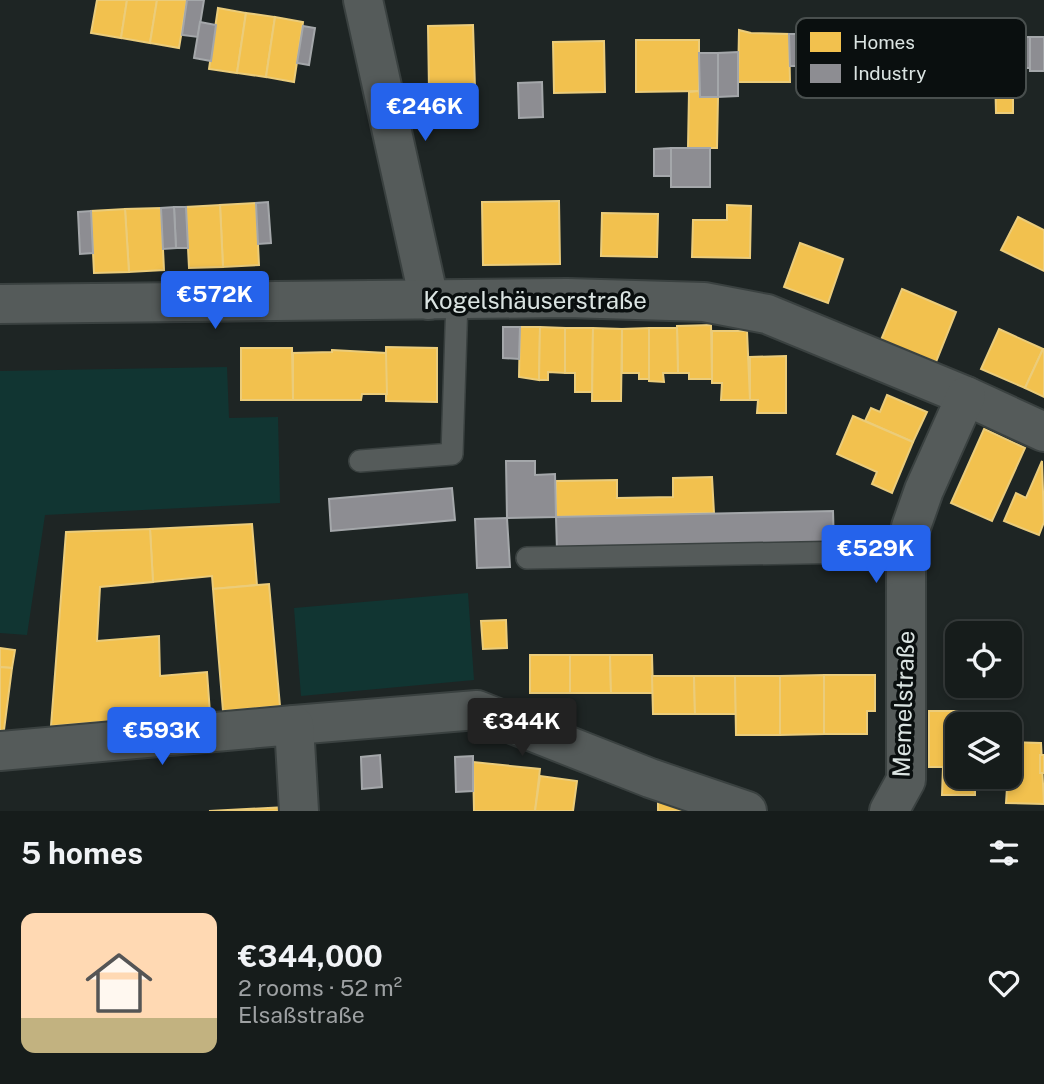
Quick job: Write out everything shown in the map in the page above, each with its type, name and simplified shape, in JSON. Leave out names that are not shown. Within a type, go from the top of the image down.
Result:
[{"type":"street","points":[[363,0],[443,299]]},
{"type":"street","name":"Kogelshäuserstraße","points":[[0,304],[443,299],[704,302],[766,314],[966,396],[1044,432]]},
{"type":"street","name":"Memelstraße","points":[[889,811],[906,780],[906,551],[911,527],[924,491],[966,396]]},
{"type":"street","points":[[0,751],[477,710],[650,778],[747,811]]},
{"type":"street","points":[[294,726],[299,811]]},
{"type":"lane","points":[[360,461],[452,454],[443,299]]},
{"type":"lane","points":[[527,558],[906,551]]},
{"type":"shaded area","points":[[227,367],[229,418],[278,417],[280,503],[45,515],[27,635],[0,633],[0,371]]},
{"type":"shaded area","points":[[468,593],[474,680],[301,696],[294,608]]},
{"type":"building: Homes","points":[[97,0],[127,0],[121,38],[91,33]]},
{"type":"building: Homes","points":[[127,0],[157,0],[150,43],[121,38]]},
{"type":"building: Homes","points":[[157,0],[187,0],[179,48],[150,43]]},
{"type":"building: Homes","points":[[218,8],[246,13],[237,73],[209,69]]},
{"type":"building: Homes","points":[[246,13],[275,17],[266,77],[237,73]]},
{"type":"building: Homes","points":[[275,17],[303,22],[294,82],[266,77]]},
{"type":"building: Homes","points":[[473,25],[475,88],[429,90],[428,26]]},
{"type":"building: Homes","points":[[739,30],[789,34],[790,82],[738,82]]},
{"type":"building: Homes","points":[[636,40],[699,40],[699,91],[636,92]]},
{"type":"building: Homes","points":[[604,41],[605,92],[554,93],[553,42]]},
{"type":"building: Homes","points":[[699,91],[700,97],[718,97],[717,148],[688,148],[689,92]]},
{"type":"building: Homes","points":[[996,98],[1013,98],[1013,113],[996,113]]},
{"type":"building: Homes","points":[[559,201],[560,264],[483,265],[482,202]]},
{"type":"building: Homes","points":[[256,203],[259,265],[223,267],[220,205]]},
{"type":"building: Homes","points":[[220,205],[223,267],[189,268],[186,207]]},
{"type":"building: Homes","points":[[727,205],[751,206],[750,258],[692,257],[693,220],[727,220]]},
{"type":"building: Homes","points":[[161,208],[164,270],[129,272],[125,209]]},
{"type":"building: Homes","points":[[125,209],[129,272],[94,273],[91,211]]},
{"type":"building: Homes","points":[[602,213],[658,214],[657,257],[601,256]]},
{"type":"building: Homes","points":[[1018,217],[1044,230],[1044,271],[1001,250]]},
{"type":"building: Homes","points":[[800,243],[843,259],[828,303],[784,287]]},
{"type":"building: Homes","points":[[902,289],[956,312],[936,362],[881,340]]},
{"type":"building: Homes","points":[[711,325],[712,379],[689,379],[689,373],[678,373],[677,326]]},
{"type":"building: Homes","points":[[520,327],[540,327],[539,380],[519,377]]},
{"type":"building: Homes","points":[[540,327],[565,328],[565,373],[548,372],[548,380],[539,380]]},
{"type":"building: Homes","points":[[565,328],[593,328],[592,392],[575,392],[575,373],[565,373]]},
{"type":"building: Homes","points":[[593,328],[622,329],[621,401],[592,401]]},
{"type":"building: Homes","points":[[649,328],[649,379],[639,379],[639,373],[622,373],[622,329]]},
{"type":"building: Homes","points":[[649,328],[677,328],[678,373],[663,373],[664,382],[649,381]]},
{"type":"building: Homes","points":[[999,329],[1043,349],[1025,388],[981,369]]},
{"type":"building: Homes","points":[[712,331],[747,331],[750,400],[721,400],[722,383],[712,383]]},
{"type":"building: Homes","points":[[386,347],[437,348],[437,402],[386,401]]},
{"type":"building: Homes","points":[[241,348],[292,348],[293,400],[241,400]]},
{"type":"building: Homes","points":[[1044,349],[1044,397],[1025,388]]},
{"type":"building: Homes","points":[[332,350],[386,353],[387,394],[362,394],[361,400],[293,400],[293,353]]},
{"type":"building: Homes","points":[[786,356],[786,413],[757,413],[758,400],[750,400],[750,357]]},
{"type":"building: Homes","points":[[887,395],[927,412],[913,442],[865,421],[871,408],[880,412]]},
{"type":"building: Homes","points":[[853,416],[913,442],[892,493],[872,484],[877,472],[837,454]]},
{"type":"building: Homes","points":[[984,429],[1025,448],[992,521],[951,503]]},
{"type":"building: Homes","points":[[1042,461],[1044,522],[1039,535],[1004,521],[1016,493],[1026,498]]},
{"type":"building: Homes","points":[[712,477],[714,513],[556,517],[556,481],[617,480],[617,498],[673,497],[673,478]]},
{"type":"building: Homes","points":[[252,524],[257,585],[213,589],[212,576],[153,582],[150,529]]},
{"type":"building: Homes","points":[[150,529],[153,582],[100,587],[97,641],[159,636],[160,676],[207,672],[210,713],[51,726],[66,532]]},
{"type":"building: Homes","points":[[269,584],[280,706],[223,711],[213,589]]},
{"type":"building: Homes","points":[[506,620],[507,648],[483,649],[481,621]]},
{"type":"building: Homes","points":[[0,648],[15,650],[12,668],[0,667]]},
{"type":"building: Homes","points":[[530,655],[570,655],[570,693],[530,693]]},
{"type":"building: Homes","points":[[570,655],[610,655],[611,693],[570,693]]},
{"type":"building: Homes","points":[[610,655],[652,655],[653,693],[611,693]]},
{"type":"building: Homes","points":[[0,667],[12,668],[4,730],[0,731]]},
{"type":"building: Homes","points":[[824,675],[824,734],[780,735],[780,676]]},
{"type":"building: Homes","points":[[824,675],[875,675],[875,711],[867,711],[867,734],[824,734]]},
{"type":"building: Homes","points":[[652,676],[694,676],[695,714],[653,714]]},
{"type":"building: Homes","points":[[694,676],[735,676],[736,714],[695,714]]},
{"type":"building: Homes","points":[[735,676],[780,676],[780,735],[736,735]]},
{"type":"building: Homes","points":[[929,711],[974,711],[945,712],[945,789],[975,789],[975,795],[942,795],[943,767],[929,767]]},
{"type":"building: Homes","points":[[1022,742],[1041,743],[1044,804],[1006,803],[1007,789],[1022,789]]},
{"type":"building: Homes","points":[[1040,755],[1044,755],[1044,773],[1040,773]]},
{"type":"building: Homes","points":[[473,762],[540,769],[535,811],[474,811]]},
{"type":"building: Homes","points":[[540,776],[577,781],[573,811],[535,811]]},
{"type":"building: Homes","points":[[658,802],[702,803],[702,811],[658,811]]},
{"type":"building: Homes","points":[[286,807],[286,811],[209,811]]},
{"type":"building: Industry","points":[[187,0],[204,0],[198,37],[182,35]]},
{"type":"building: Industry","points":[[200,22],[216,25],[211,61],[194,58]]},
{"type":"building: Industry","points":[[303,26],[315,28],[309,65],[297,63]]},
{"type":"building: Industry","points":[[789,34],[796,34],[796,66],[790,66]]},
{"type":"building: Industry","points":[[1026,37],[1030,37],[1030,68],[1026,68]]},
{"type":"building: Industry","points":[[1030,37],[1044,37],[1044,71],[1030,71]]},
{"type":"building: Industry","points":[[738,52],[738,96],[718,97],[718,53]]},
{"type":"building: Industry","points":[[699,53],[718,53],[718,97],[700,97]]},
{"type":"building: Industry","points":[[542,82],[543,117],[519,118],[518,83]]},
{"type":"building: Industry","points":[[470,89],[471,122],[438,123],[437,90]]},
{"type":"building: Industry","points":[[671,148],[710,148],[710,187],[671,187]]},
{"type":"building: Industry","points":[[671,148],[671,176],[654,176],[654,149]]},
{"type":"building: Industry","points":[[268,202],[271,243],[258,244],[256,203]]},
{"type":"building: Industry","points":[[174,207],[186,207],[188,248],[176,248]]},
{"type":"building: Industry","points":[[174,207],[176,248],[163,249],[161,208]]},
{"type":"building: Industry","points":[[91,211],[93,253],[80,254],[78,212]]},
{"type":"building: Industry","points":[[503,327],[520,327],[519,359],[503,358]]},
{"type":"building: Industry","points":[[506,461],[535,461],[535,475],[555,474],[556,517],[507,518]]},
{"type":"building: Industry","points":[[452,488],[455,520],[331,531],[329,499]]},
{"type":"building: Industry","points":[[833,511],[834,546],[557,551],[556,517]]},
{"type":"building: Industry","points":[[507,518],[510,567],[477,568],[475,519]]},
{"type":"building: Industry","points":[[380,755],[382,787],[362,789],[361,757]]},
{"type":"building: Industry","points":[[473,756],[473,791],[456,792],[455,757]]}]
